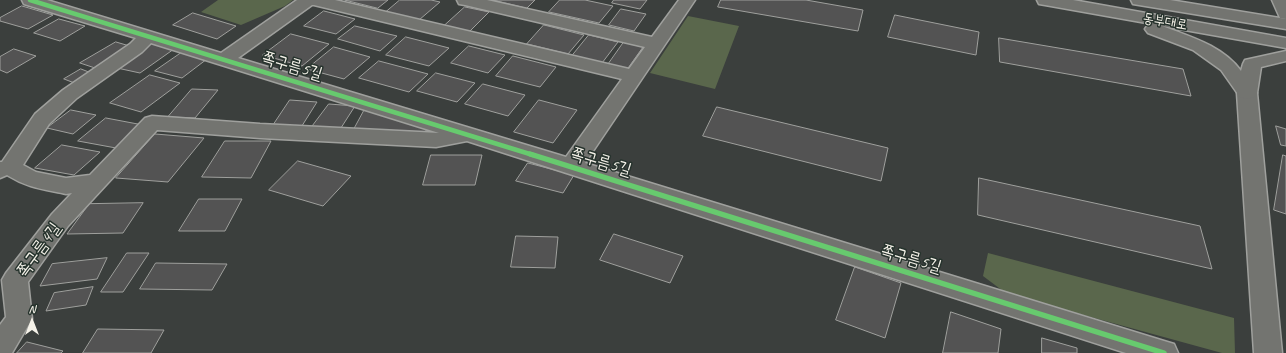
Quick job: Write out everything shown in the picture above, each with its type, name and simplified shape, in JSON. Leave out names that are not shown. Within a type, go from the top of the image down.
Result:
[{"type":"street","name":"쪽구름5길","points":[[30,0],[470,135],[1164,353]]},
{"type":"street","name":"쪽구름5길","points":[[223,60],[308,0]]},
{"type":"street","points":[[314,0],[634,76]]},
{"type":"street","points":[[465,0],[656,44]]},
{"type":"street","name":"쪽구름5길","points":[[570,167],[687,0]]},
{"type":"street","name":"동부대로","points":[[1044,0],[1286,43]]},
{"type":"street","name":"동부대로","points":[[1139,0],[1286,24]]},
{"type":"street","points":[[1280,0],[1286,14]]},
{"type":"street","points":[[1120,14],[1168,36],[1199,46],[1228,66],[1247,93]]},
{"type":"street","points":[[95,182],[66,186],[30,179],[5,169],[42,119],[70,94],[136,48],[147,37]]},
{"type":"street","points":[[1268,353],[1247,93],[1252,64],[1286,56]]},
{"type":"street","name":"쪽구름4길","points":[[0,348],[19,319],[15,280],[60,220],[152,123],[260,131],[436,140],[470,135]]},
{"type":"green space","points":[[218,0],[293,0],[285,6],[241,25],[201,12]]},
{"type":"green space","points":[[688,16],[739,26],[715,89],[650,73]]},
{"type":"green space","points":[[988,253],[1234,318],[1235,353],[1222,353],[1007,294],[983,276]]},
{"type":"building","points":[[345,0],[388,0],[378,8]]},
{"type":"building","points":[[400,0],[431,0],[440,2],[419,20],[386,12]]},
{"type":"building","points":[[493,0],[535,0],[527,8]]},
{"type":"building","points":[[560,0],[585,0],[613,6],[599,23],[549,12]]},
{"type":"building","points":[[614,0],[647,0],[640,9],[612,3]]},
{"type":"building","points":[[721,0],[806,0],[863,10],[858,31],[718,7]]},
{"type":"building","points":[[22,6],[53,15],[28,29],[0,21],[0,18]]},
{"type":"building","points":[[465,7],[489,12],[469,32],[444,26]]},
{"type":"building","points":[[621,9],[646,14],[634,31],[609,25]]},
{"type":"building","points":[[324,11],[355,19],[336,34],[304,26]]},
{"type":"building","points":[[193,13],[236,26],[217,39],[173,25]]},
{"type":"building","points":[[895,15],[979,32],[976,55],[888,37]]},
{"type":"building","points":[[59,19],[85,26],[60,41],[34,33]]},
{"type":"building","points":[[544,25],[584,35],[568,54],[527,44]]},
{"type":"building","points":[[355,26],[397,36],[380,51],[338,39]]},
{"type":"building","points":[[291,34],[329,44],[302,66],[263,55]]},
{"type":"building","points":[[589,35],[618,42],[602,63],[572,56]]},
{"type":"building","points":[[406,37],[449,48],[429,66],[386,55]]},
{"type":"building","points":[[999,38],[1183,69],[1191,96],[1000,62]]},
{"type":"building","points":[[149,41],[174,49],[140,73],[117,68]]},
{"type":"building","points":[[116,42],[133,47],[98,69],[80,63]]},
{"type":"building","points":[[624,42],[643,47],[626,71],[607,66]]},
{"type":"building","points":[[469,46],[505,55],[488,73],[451,63]]},
{"type":"building","points":[[334,47],[370,57],[344,79],[307,69]]},
{"type":"building","points":[[14,49],[36,56],[7,73],[0,70],[0,57]]},
{"type":"building","points":[[181,53],[207,59],[182,78],[155,71]]},
{"type":"building","points":[[513,56],[556,67],[540,87],[496,76]]},
{"type":"building","points":[[379,61],[428,74],[409,92],[359,78]]},
{"type":"building","points":[[81,69],[94,74],[77,84],[64,79]]},
{"type":"building","points":[[436,73],[475,83],[457,102],[417,91]]},
{"type":"building","points":[[150,75],[180,83],[141,112],[110,103]]},
{"type":"building","points":[[483,84],[525,95],[508,116],[465,104]]},
{"type":"building","points":[[192,89],[218,90],[195,118],[168,117]]},
{"type":"building","points":[[290,100],[317,102],[300,129],[272,127]]},
{"type":"building","points":[[539,100],[577,110],[553,143],[514,132]]},
{"type":"building","points":[[329,104],[355,106],[339,131],[311,128]]},
{"type":"building","points":[[717,107],[888,148],[881,181],[703,136]]},
{"type":"building","points":[[365,109],[427,128],[424,136],[352,133]]},
{"type":"building","points":[[71,110],[96,115],[73,134],[47,128]]},
{"type":"building","points":[[106,118],[143,125],[116,148],[78,141]]},
{"type":"building","points":[[1276,126],[1286,129],[1286,146],[1281,145]]},
{"type":"building","points":[[155,134],[204,138],[168,182],[116,178]]},
{"type":"building","points":[[225,141],[271,141],[251,178],[202,177]]},
{"type":"building","points":[[62,145],[100,152],[74,175],[35,168]]},
{"type":"building","points":[[431,155],[482,155],[475,185],[423,185]]},
{"type":"building","points":[[1283,155],[1286,156],[1286,214],[1274,210]]},
{"type":"building","points":[[298,161],[351,176],[323,206],[269,190]]},
{"type":"building","points":[[528,163],[574,175],[563,193],[516,181]]},
{"type":"building","points":[[979,178],[1200,226],[1212,269],[978,215]]},
{"type":"building","points":[[199,199],[242,199],[225,231],[179,231]]},
{"type":"building","points":[[143,203],[123,233],[67,234],[89,204]]},
{"type":"building","points":[[614,234],[683,256],[670,283],[600,260]]},
{"type":"building","points":[[516,236],[558,237],[555,268],[511,267]]},
{"type":"building","points":[[127,253],[149,253],[123,292],[101,292]]},
{"type":"building","points":[[107,258],[97,279],[40,286],[52,264]]},
{"type":"building","points":[[156,263],[227,264],[212,290],[140,289]]},
{"type":"building","points":[[855,267],[901,283],[885,338],[836,320]]},
{"type":"building","points":[[93,287],[86,305],[46,311],[54,293]]},
{"type":"building","points":[[951,312],[1001,329],[998,353],[943,353]]},
{"type":"building","points":[[98,329],[164,330],[151,353],[83,353]]},
{"type":"building","points":[[1042,338],[1077,348],[1077,353],[1042,353]]},
{"type":"building","points":[[27,342],[63,351],[61,353],[17,353]]},
{"type":"cycle path","points":[[30,0],[470,135],[1164,353]]}]
